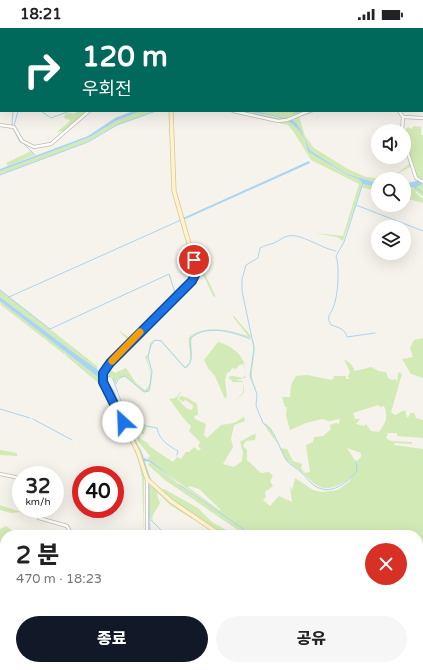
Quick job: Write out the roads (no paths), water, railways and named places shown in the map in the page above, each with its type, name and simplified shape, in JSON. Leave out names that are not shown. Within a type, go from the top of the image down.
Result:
[{"type":"street","points":[[0,125],[14,127],[22,142],[37,147],[55,142],[89,112]]},
{"type":"street","points":[[147,530],[147,480],[138,452],[103,382],[102,377],[110,363],[192,281],[196,273],[194,260],[174,192],[171,112]]},
{"type":"street","points":[[238,112],[278,121],[287,120],[307,112]]},
{"type":"street","points":[[400,112],[403,117],[402,124]]},
{"type":"street","points":[[403,117],[423,118]]},
{"type":"street","points":[[411,163],[416,178],[423,182]]},
{"type":"street","points":[[0,474],[12,476]]},
{"type":"street","points":[[147,480],[171,501],[214,530]]},
{"type":"street","points":[[39,518],[67,526],[69,530]]},
{"type":"water","points":[[130,112],[138,112],[116,121],[90,137],[0,171],[0,169],[88,136],[115,118]]},
{"type":"water","points":[[252,112],[260,112],[293,120],[302,132],[311,151],[347,174],[371,181],[371,186],[363,184],[359,179],[347,175],[309,152],[303,137],[297,128],[278,117]]},
{"type":"water","points":[[309,161],[310,163],[183,220],[183,218]]},
{"type":"water","points":[[423,181],[423,184],[416,187],[416,191],[414,187],[411,187],[411,182]]},
{"type":"water","points":[[0,297],[97,369],[100,374],[99,378],[0,301]]},
{"type":"water","points":[[142,457],[151,461],[181,485],[150,462],[145,461],[144,463]]},
{"type":"waterway","points":[[13,112],[12,125],[14,126]]},
{"type":"waterway","points":[[14,126],[18,112]]},
{"type":"waterway","points":[[42,112],[51,118],[67,112]]},
{"type":"waterway","points":[[0,175],[88,142],[117,125],[153,112]]},
{"type":"waterway","points":[[294,113],[298,112]]},
{"type":"waterway","points":[[301,116],[312,112]]},
{"type":"waterway","points":[[13,128],[20,142],[23,143],[35,155]]},
{"type":"waterway","points":[[363,183],[344,242],[336,256],[338,267],[337,290],[335,303],[329,316],[329,320],[331,325],[343,330],[347,337],[375,333]]},
{"type":"waterway","points":[[415,187],[423,193]]},
{"type":"waterway","points":[[356,205],[423,231]]},
{"type":"waterway","points":[[0,290],[9,297],[181,220]]},
{"type":"waterway","points":[[336,251],[299,237],[288,236],[260,248],[258,258],[246,265],[242,279],[242,291],[254,348],[250,376],[257,394],[256,406],[263,423],[271,429],[287,461],[315,486],[327,490],[344,484],[357,471],[356,461]]},
{"type":"waterway","points":[[9,297],[50,329],[169,274],[175,293],[177,292]]},
{"type":"waterway","points":[[116,384],[119,378],[125,376],[144,392],[149,391],[152,372],[148,357],[151,345],[155,340],[161,341],[185,368],[191,359],[191,338],[197,334],[212,330],[228,332],[250,339]]},
{"type":"waterway","points":[[105,378],[110,376],[113,379],[122,404]]},
{"type":"waterway","points":[[105,379],[114,391],[122,413],[143,457]]},
{"type":"waterway","points":[[0,409],[30,418]]},
{"type":"waterway","points":[[33,419],[72,440]]},
{"type":"waterway","points":[[129,427],[140,422],[146,426],[157,428],[162,439],[178,451],[177,455]]},
{"type":"waterway","points":[[144,462],[151,481]]},
{"type":"waterway","points":[[150,485],[150,530]]},
{"type":"waterway","points":[[180,485],[245,530]]},
{"type":"waterway","points":[[151,520],[161,530]]}]
